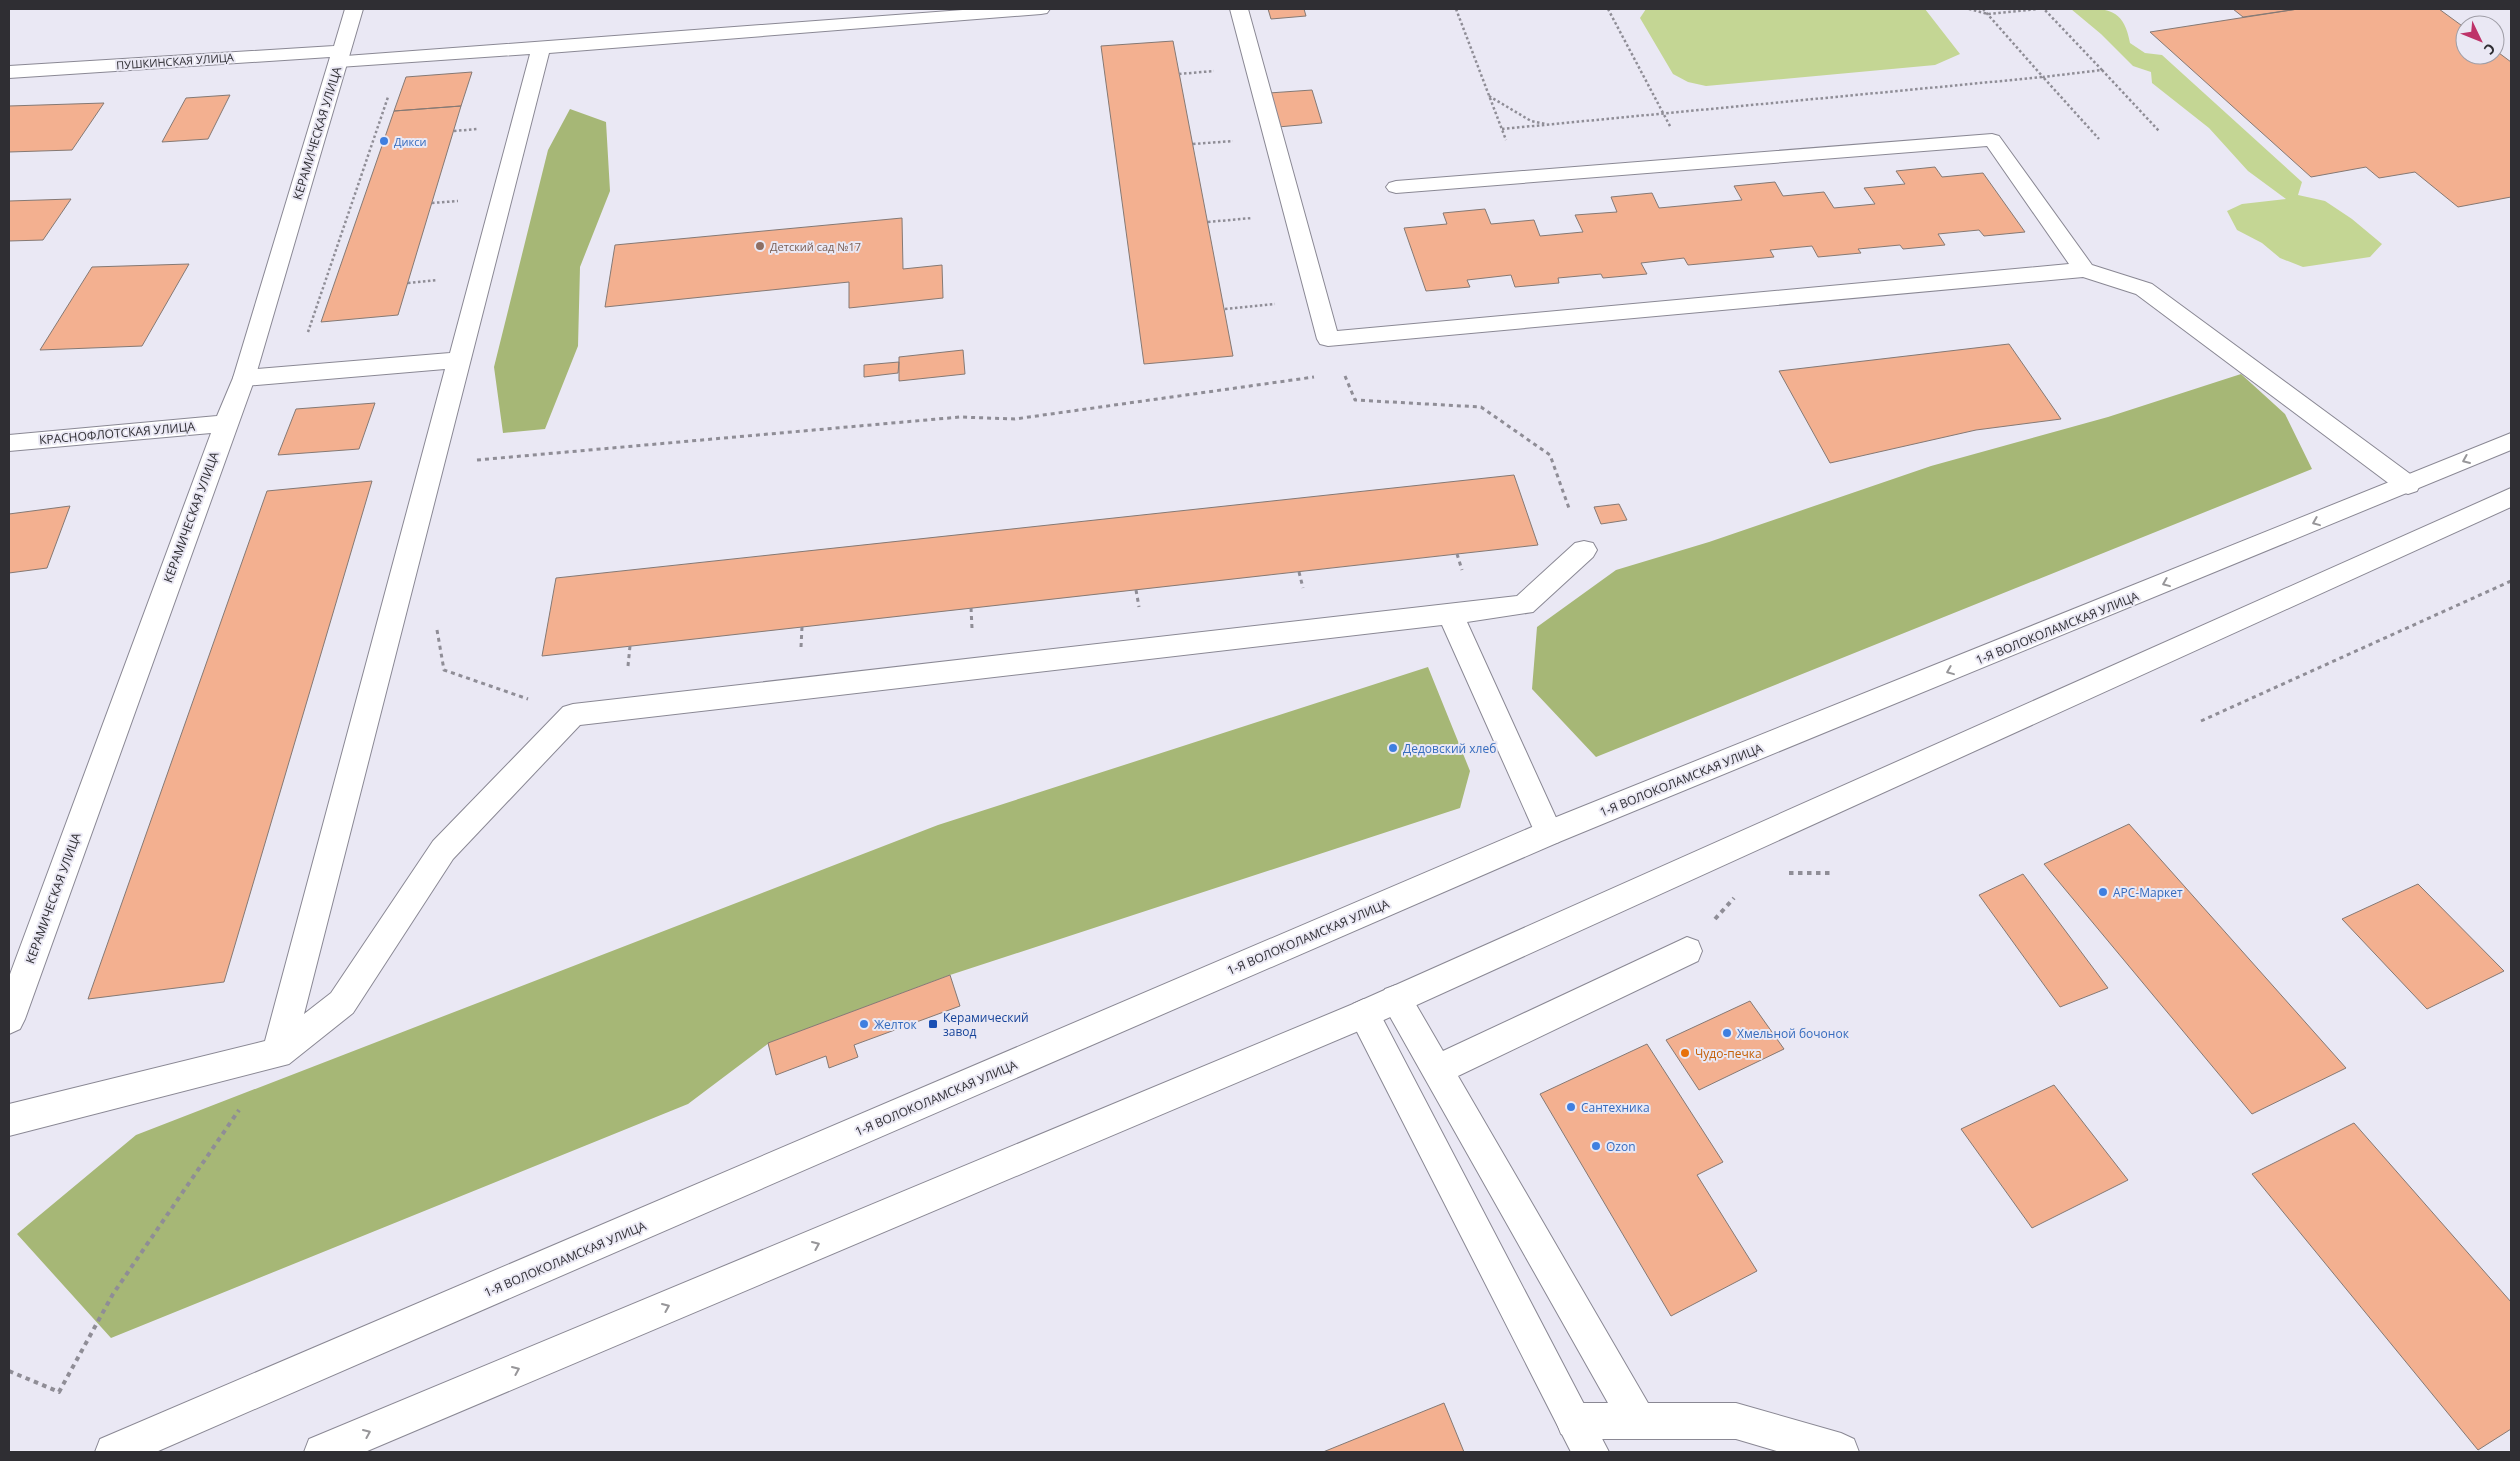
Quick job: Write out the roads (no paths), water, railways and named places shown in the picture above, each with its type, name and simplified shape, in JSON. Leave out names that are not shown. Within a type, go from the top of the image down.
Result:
[{"type":"main road","name":"КЕРАМИЧЕСКАЯ УЛИЦА","points":[[9,1019],[226,422],[244,378],[354,9]]},
{"type":"main road","name":"ПУШКИНСКАЯ УЛИЦА","points":[[9,72],[639,41],[1041,9]]},
{"type":"main road","points":[[1238,9],[1328,339],[2084,270],[2144,289],[2408,485]]},
{"type":"main road","points":[[278,1053],[541,46]]},
{"type":"main road","points":[[1396,187],[1992,140],[2084,270]]},
{"type":"main road","points":[[244,378],[459,360]]},
{"type":"main road","name":"КРАСНОФЛОТСКАЯ УЛИЦА","points":[[9,443],[226,422]]},
{"type":"main road","name":"1-Я ВОЛОКОЛАМСКАЯ УЛИЦА","points":[[113,1452],[1549,833],[2408,485],[2511,441]]},
{"type":"main road","points":[[322,1452],[1364,1014],[2511,497]]},
{"type":"main road","points":[[9,1120],[278,1053],[342,1003],[443,850],[573,715],[1524,605],[1584,550]]},
{"type":"main road","points":[[1450,614],[1549,833]]},
{"type":"main road","points":[[1437,1070],[1687,951]]},
{"type":"main road","points":[[1396,999],[1638,1420]]},
{"type":"main road","points":[[1364,1014],[1591,1452]]},
{"type":"main road","points":[[1574,1420],[1736,1421],[1842,1452]]},
{"type":"place","name":"Дикси","points":[[384,141]]},
{"type":"place","name":"Детский сад №17","points":[[760,246]]},
{"type":"place","name":"Дедовский хлеб","points":[[1393,748]]},
{"type":"place","name":"АРС-Маркет","points":[[2103,892]]},
{"type":"place","name":"Желток","points":[[864,1024]]},
{"type":"place","name":"Керамический завод","points":[[933,1024]]},
{"type":"place","name":"Хмельной бочонок","points":[[1727,1033]]},
{"type":"place","name":"Чудо-печка","points":[[1685,1053]]},
{"type":"place","name":"Сантехника","points":[[1571,1107]]},
{"type":"place","name":"Ozon","points":[[1596,1146]]}]
